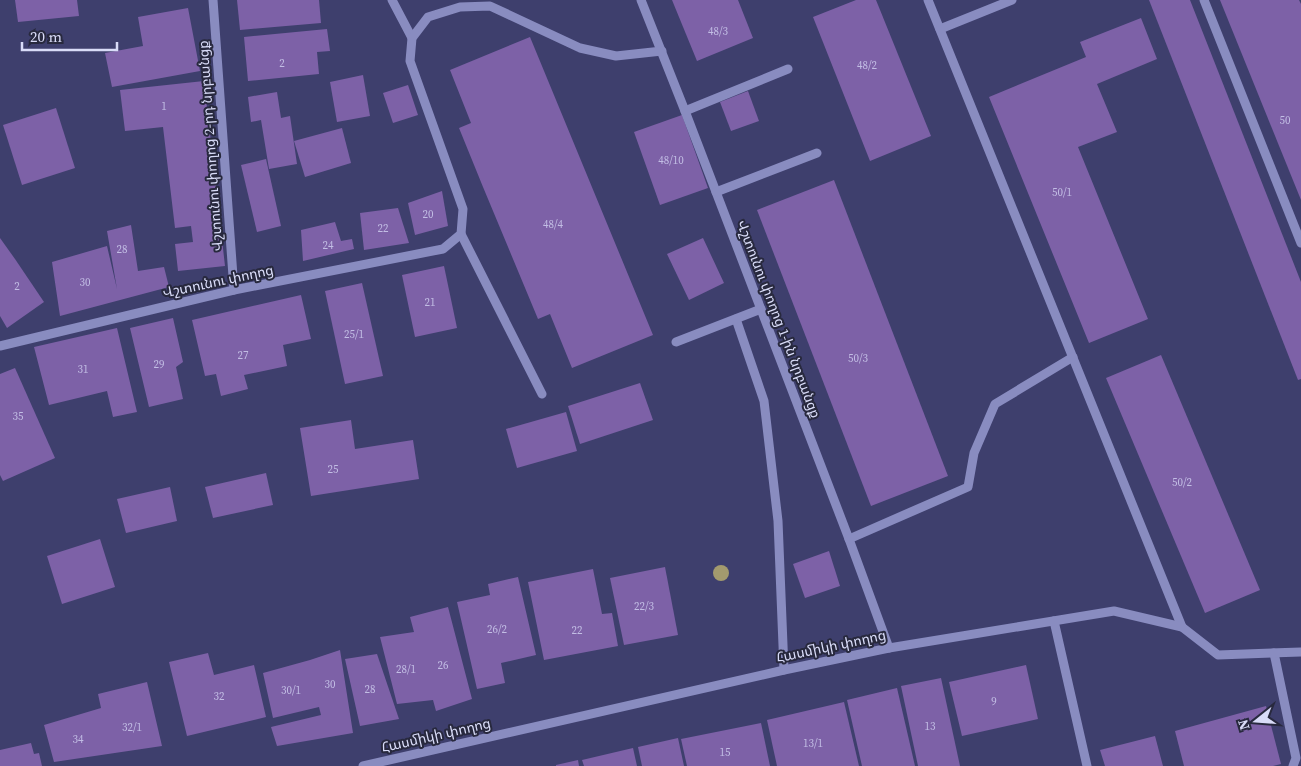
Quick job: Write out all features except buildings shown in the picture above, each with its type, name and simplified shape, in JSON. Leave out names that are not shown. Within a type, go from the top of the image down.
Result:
[{"type":"street","name":"Վշտունու փողոց 2-րդ նրբանցք","points":[[213,0],[234,290]]},
{"type":"street","points":[[392,0],[412,38]]},
{"type":"street","name":"Վշտունու փողոց 1-ին նրբանցք","points":[[641,0],[849,539],[889,648]]},
{"type":"street","points":[[928,0],[1182,627]]},
{"type":"street","points":[[940,29],[1012,0]]},
{"type":"street","points":[[1204,0],[1301,243]]},
{"type":"street","points":[[542,394],[461,234],[463,209],[410,61],[412,38],[428,17],[460,7],[490,6],[580,48],[616,56],[662,51]]},
{"type":"street","points":[[685,111],[788,68]]},
{"type":"street","points":[[716,192],[818,153]]},
{"type":"street","name":"Վշտունու փողոց","points":[[0,346],[234,290],[443,249],[461,234]]},
{"type":"street","points":[[676,342],[760,309]]},
{"type":"street","points":[[736,319],[764,401],[778,521],[784,670]]},
{"type":"street","points":[[849,539],[968,486],[974,453],[995,404],[1073,357]]},
{"type":"street","name":"Հասմիկի փողոց","points":[[363,766],[784,670],[889,648],[1114,611],[1182,627],[1218,655],[1301,652]]},
{"type":"street","points":[[1054,621],[1087,766]]},
{"type":"street","points":[[1274,653],[1296,758],[1293,766]]}]
